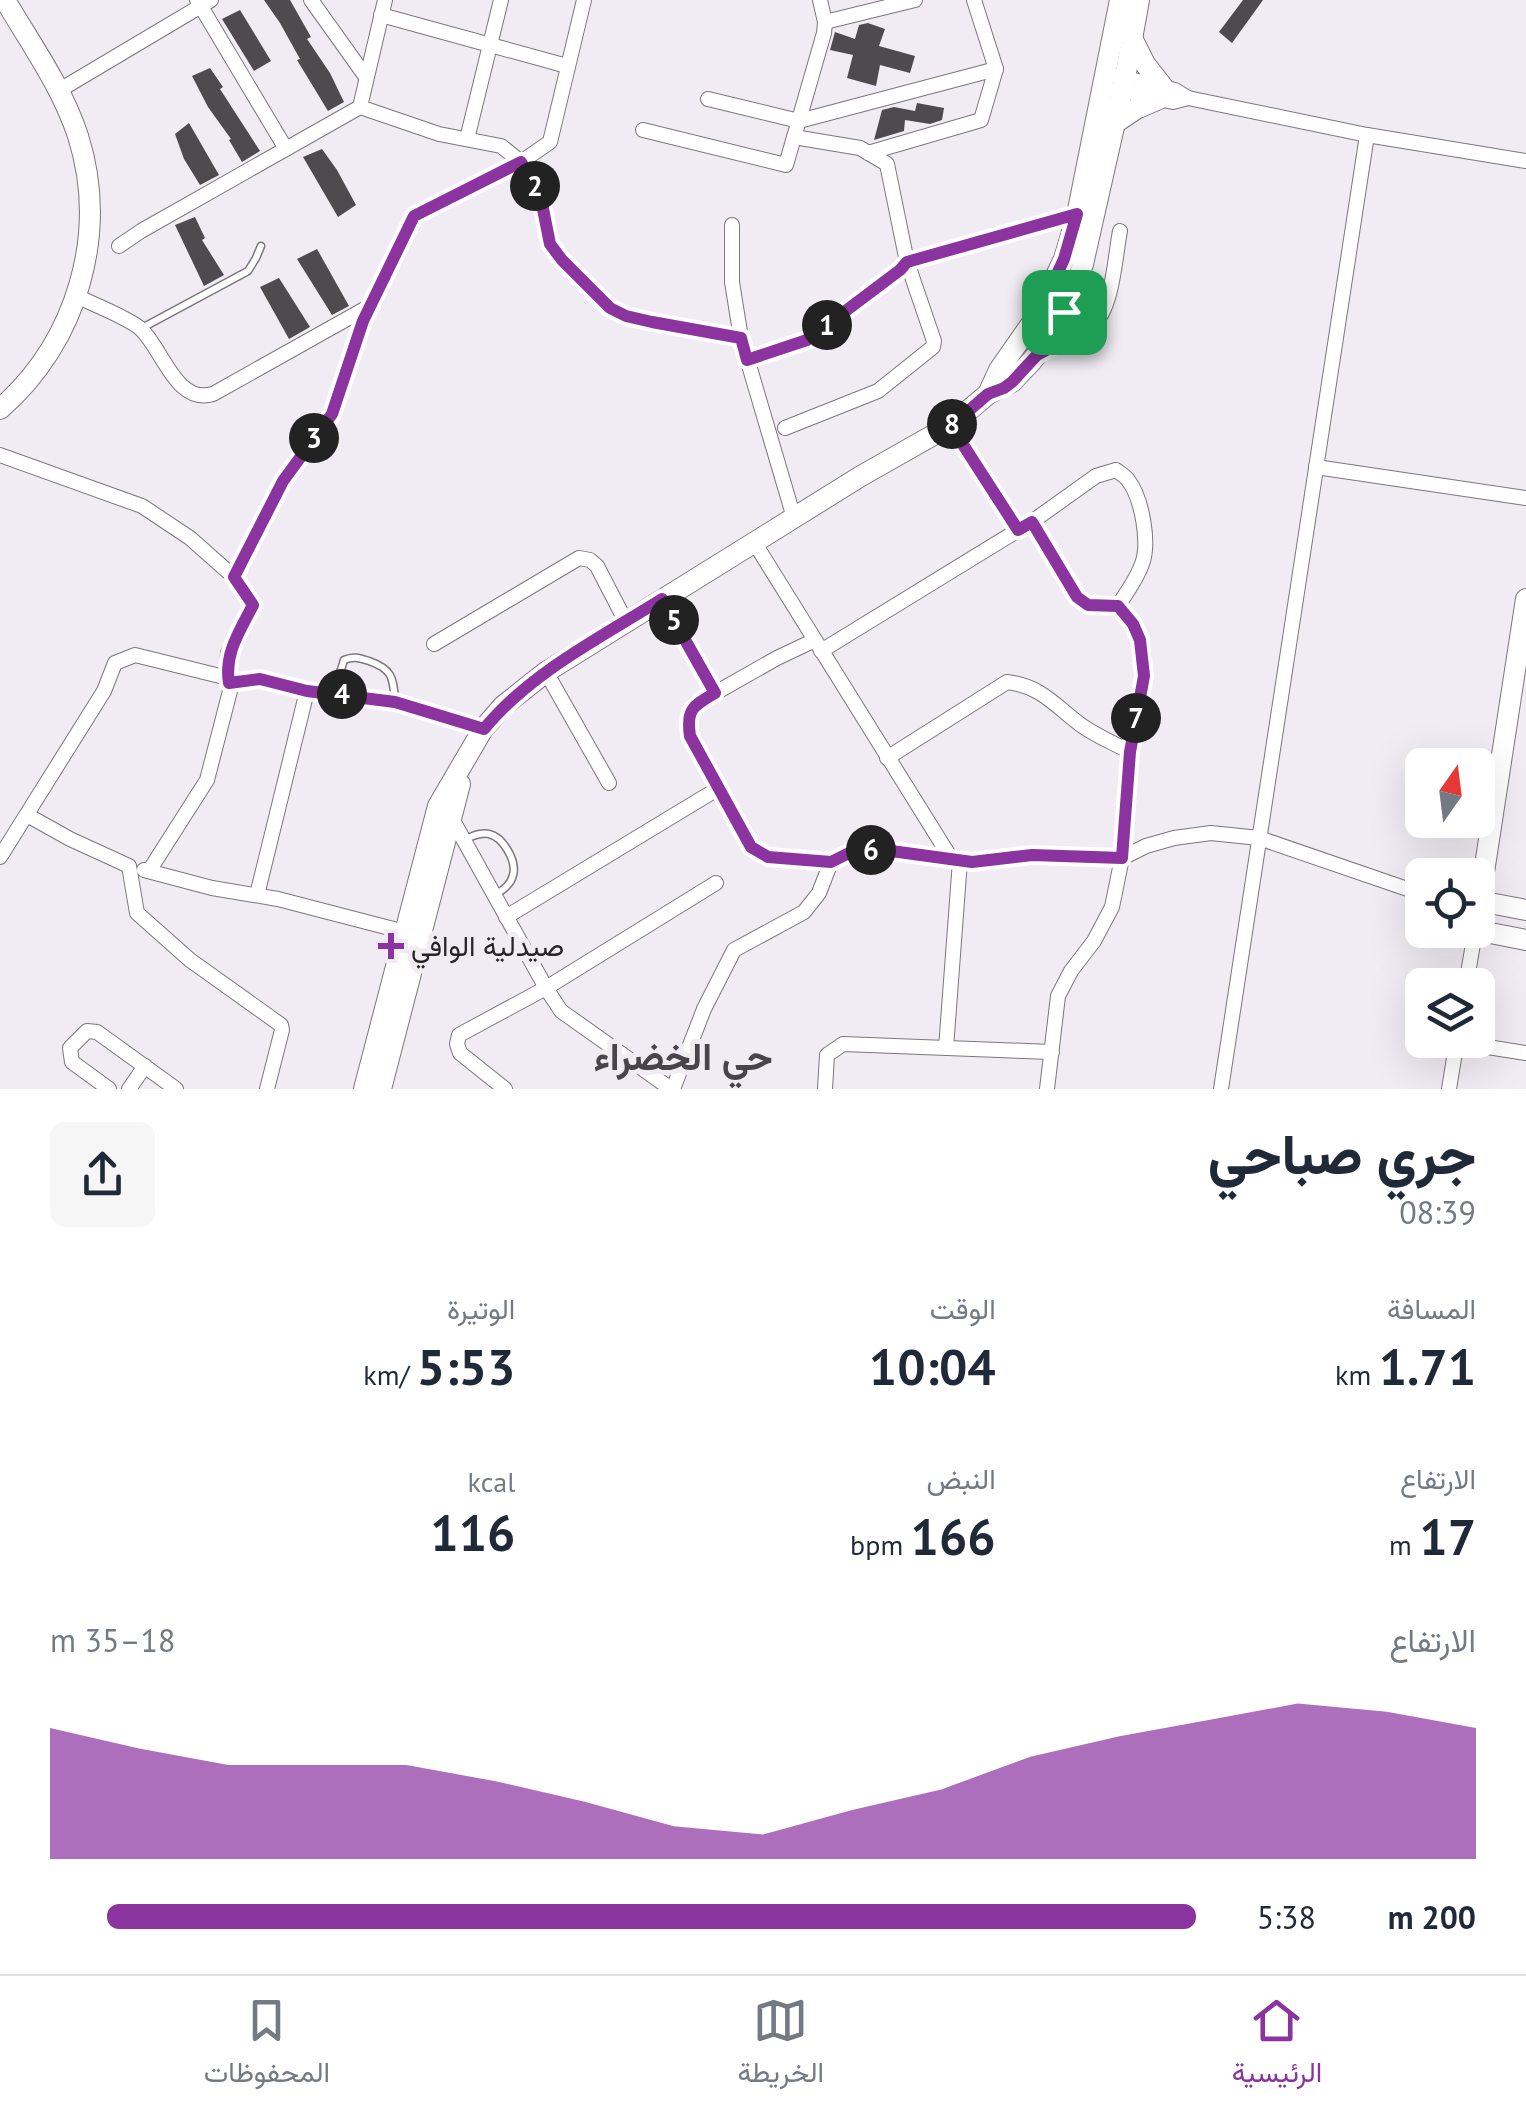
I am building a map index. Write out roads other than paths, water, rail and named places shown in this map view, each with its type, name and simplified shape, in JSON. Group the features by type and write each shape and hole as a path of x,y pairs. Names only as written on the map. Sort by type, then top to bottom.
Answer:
{"street":[{"path":"0,409 28,381 62,330 76,296 88,239 88,180 77,134 58,91 5,0"},
{"path":"311,0 366,77"},
{"path":"467,140 501,0"},
{"path":"234,577 283,481 332,414 370,306 414,216 521,162 550,142 584,0"},
{"path":"643,130 786,165 825,22 820,0"},
{"path":"825,22 915,0"},
{"path":"868,153 981,120 996,70 974,0"},
{"path":"364,1089 438,806 484,729 503,706 546,672 662,599 861,476 951,426 988,394 1012,382 1056,329 1075,288 1090,240 1115,123 1120,0"},
{"path":"988,394 998,370 1045,300 1064,259 1114,83 1132,38 1139,0"},
{"path":"58,91 203,2 286,149"},
{"path":"360,107 383,8 490,46 567,66"},
{"path":"1132,38 1161,93"},
{"path":"708,99 798,121 996,70"},
{"path":"1114,83 1161,93"},
{"path":"1115,123 1161,93 1175,90 1188,98 1367,134 1526,160"},
{"path":"120,246 360,107 439,134 502,146 521,162 534,184 550,244 610,308 638,320 741,338"},
{"path":"1221,1089 1367,134"},
{"path":"785,428 878,391 933,347 934,341 907,262 886,164 860,148 794,137"},
{"path":"747,360 807,340 907,262 1077,214"},
{"path":"732,225 732,282 741,338 794,518"},
{"path":"1037,355 1094,324 1102,313 1120,231"},
{"path":"76,296 140,328 182,387 202,398 370,306"},
{"path":"1045,300 1094,324"},
{"path":"951,426 1018,530"},
{"path":"0,455 142,506 190,538 234,577 253,605 228,653 230,691 207,780 149,871"},
{"path":"1316,467 1526,498"},
{"path":"1118,606 1142,566 1146,549 1140,508 1128,480 1116,470 1096,476 1032,522 818,646 777,658 694,705 688,721 690,736 751,847 768,857 831,862 855,850 884,850 972,862 1032,855 1122,858 1146,846 1211,833 1258,838 1405,888"},
{"path":"1032,522 1077,597 1088,605 1118,606 1133,624 1144,658 1130,752 1122,858 1112,907 1058,996 1047,1089"},
{"path":"754,542 887,758 956,860 946,1048"},
{"path":"434,644 579,558 597,566 626,622"},
{"path":"662,599 715,693"},
{"path":"1485,858 1526,599"},
{"path":"0,857 104,692 115,663 135,655 229,680 260,679 307,691 395,702 484,729"},
{"path":"546,672 608,783"},
{"path":"887,758 1007,682 1041,692 1083,728 1130,752"},
{"path":"256,895 307,691"},
{"path":"381,1089 465,763"},
{"path":"506,917 719,788"},
{"path":"27,815 128,866 404,932"},
{"path":"451,817 560,1011 672,1089 704,1009 734,950 804,912 819,893 831,862"},
{"path":"128,866 136,912 190,960 281,1025 267,1089"},
{"path":"505,1089 460,1054 460,1035 546,988 716,883"},
{"path":"1495,904 1526,910"},
{"path":"1495,931 1526,940"},
{"path":"109,1089 72,1062 70,1048 87,1031 97,1032 176,1089"},
{"path":"825,1089 827,1056 843,1044 1052,1052"},
{"path":"1495,1048 1526,1053"},
{"path":"1448,1089 1453,1058"},
{"path":"128,1089 145,1066"}],"lane":[{"path":"140,328 248,271 260,246"},
{"path":"333,693 344,660 360,658 383,665 389,672 395,702"},
{"path":"464,839 491,834 512,860 513,877 495,896"}],"place":[{"name":"صيدلية الوافي","path":"391,946"}],"district":[{"name":"حي الخضراء","path":"683,1057"}]}
